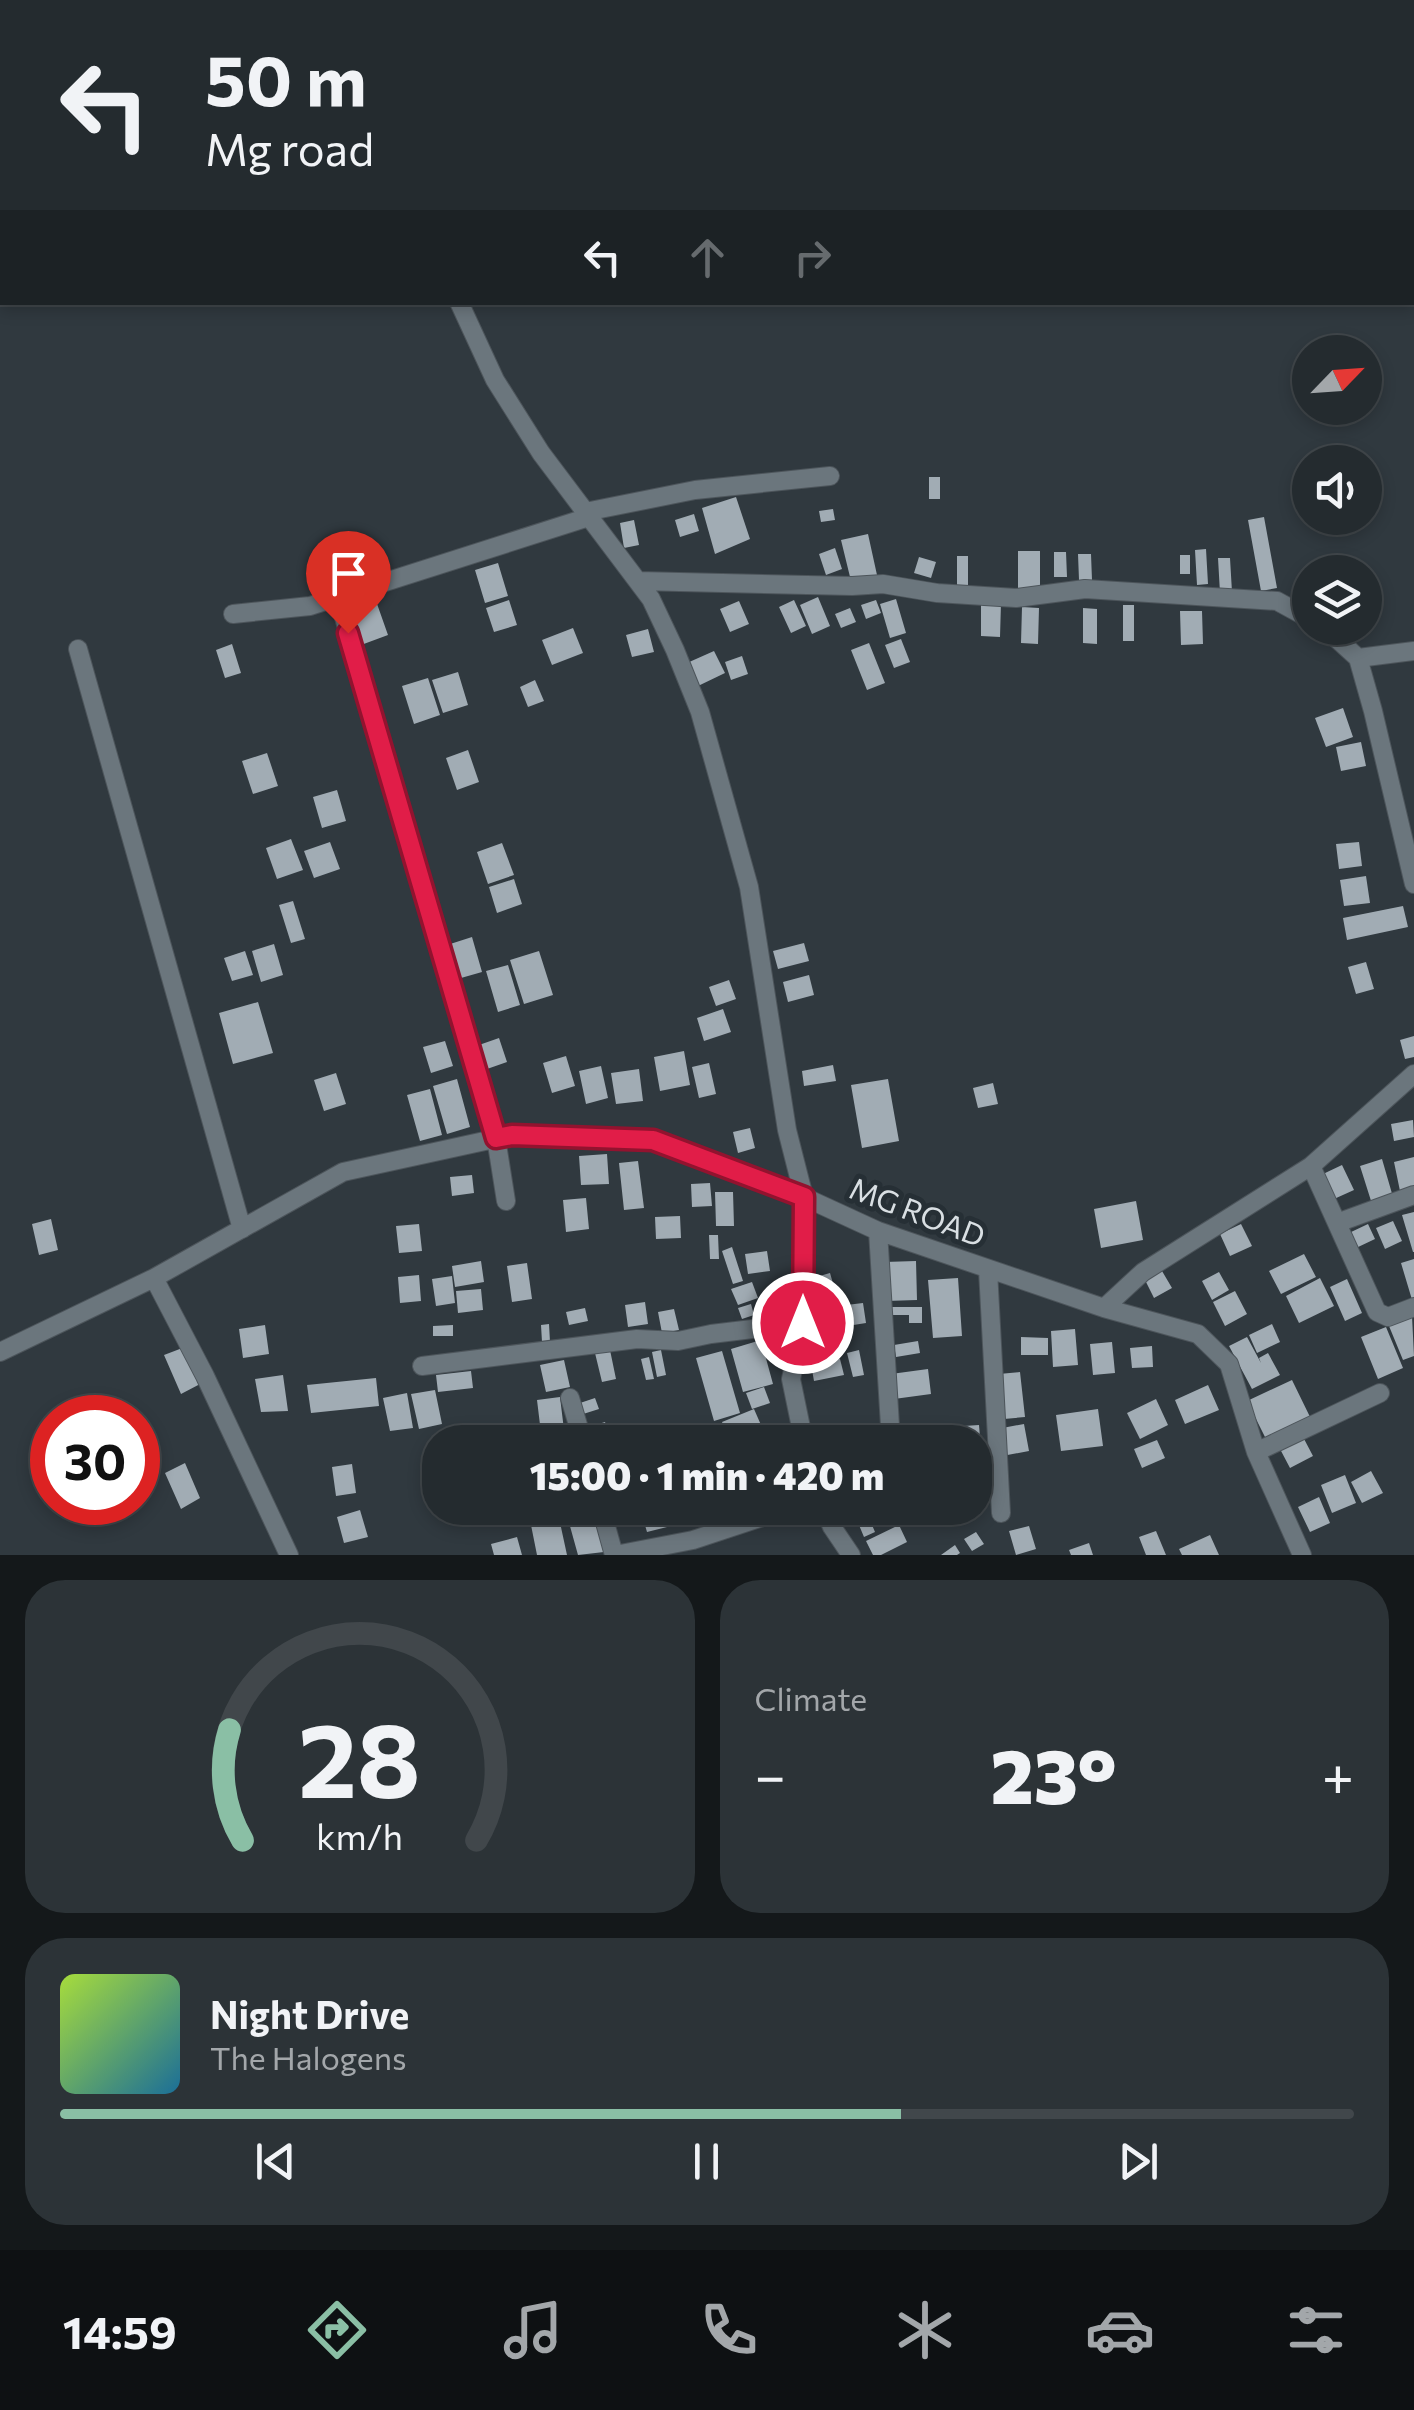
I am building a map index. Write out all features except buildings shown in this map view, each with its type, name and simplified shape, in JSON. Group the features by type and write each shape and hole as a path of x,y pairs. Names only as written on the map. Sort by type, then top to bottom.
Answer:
{"street":[{"path":"460,305 495,380 541,452 651,599 700,712 750,887 787,1130 804,1197 803,1323 791,1379 800,1425"},
{"path":"233,614 310,606 587,514 695,490 830,476"},
{"path":"638,581 882,584 936,593 1016,598 1085,589 1277,601 1292,609"},
{"path":"338,597 496,1138 506,1201"},
{"path":"1343,645 1358,658 1374,712 1414,884"},
{"path":"78,649 242,1229"},
{"path":"1358,658 1414,651"},
{"path":"1104,1308 1143,1272 1311,1166 1414,1074"},
{"name":"MG ROAD","path":"0,1352 154,1278 343,1172 512,1135 653,1140 804,1197 878,1231 1104,1308 1198,1334 1229,1364 1256,1452 1302,1555"},
{"path":"1311,1166 1377,1312 1388,1317 1414,1307"},
{"path":"1337,1222 1414,1196"},
{"path":"878,1231 890,1425"},
{"path":"988,1270 1001,1513"},
{"path":"154,1278 290,1555"},
{"path":"422,1366 637,1339 678,1341 803,1323"},
{"path":"1256,1452 1380,1394"},
{"path":"570,1398 578,1425"},
{"path":"605,1525 614,1555 695,1548 750,1525"},
{"path":"831,1525 851,1555"}],"route":[{"path":"348,633 496,1138 512,1135 653,1140 804,1197 803,1323"}]}
